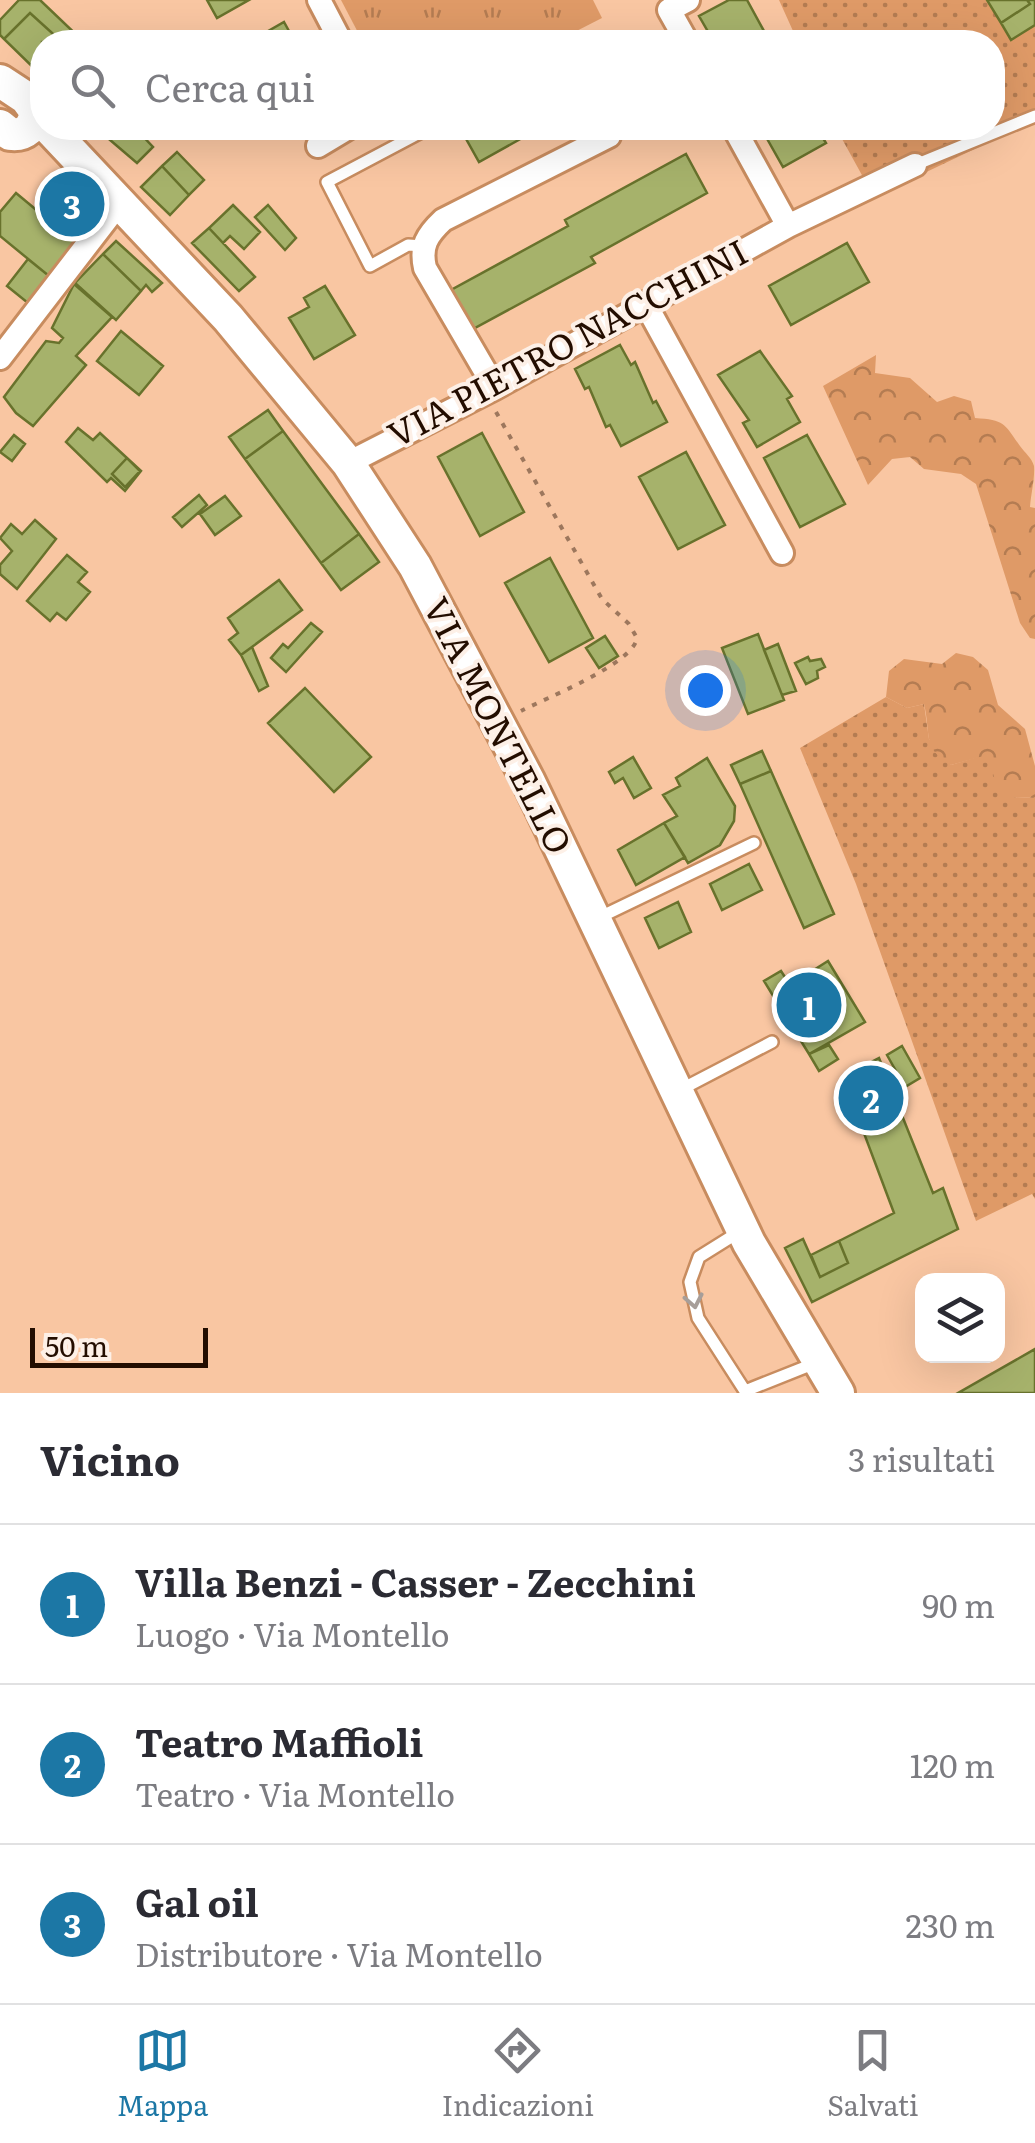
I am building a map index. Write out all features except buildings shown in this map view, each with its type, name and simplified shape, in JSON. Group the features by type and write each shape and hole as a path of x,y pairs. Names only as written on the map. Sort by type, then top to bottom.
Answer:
{"main road":[{"name":"VIA MONTELLO","path":"51,140 120,202 228,318 348,463 415,566 528,780 743,1230 838,1393"}],"street":[{"path":"319,0 335,30"},
{"path":"680,30 669,10 688,0"},
{"path":"318,146 328,140"},
{"path":"490,390 425,268 424,246 443,220 601,140"},
{"name":"VIA PIETRO NACCHINI","path":"741,140 788,226"},
{"name":"VIA PIETRO NACCHINI","path":"348,463 490,390 788,226 915,165"},
{"path":"0,358 120,202"},
{"path":"644,303 701,400 782,553"}],"lane":[{"path":"1005,128 1035,116"},
{"path":"406,140 327,182 370,266 408,245 424,246"},
{"path":"915,165 976,140"},
{"path":"594,920 754,843"},
{"path":"677,1092 772,1042"},
{"path":"743,1230 698,1257 690,1282 698,1318 744,1392 819,1361"}],"path":[{"path":"490,390 602,599 638,638 634,650 612,666 520,712 517,719"}],"green space":[{"path":"341,0 593,0 602,18 578,30 357,30"},
{"path":"779,0 1035,0 1035,120 1005,134 1005,30 793,30"},
{"path":"843,140 993,140 874,197"},
{"path":"876,355 875,373 910,378 937,402 954,396 971,401 975,418 1003,424 1032,460 1035,639 1020,623 976,484 961,474 924,469 910,457 892,459 868,485 823,386"},
{"path":"956,653 973,657 988,670 998,705 1025,729 1035,766 1035,798 1014,797 998,789 987,755 951,765 942,759 929,739 924,704 907,708 886,697 889,671 904,659 942,664"},
{"path":"886,697 907,708 924,704 929,739 951,765 987,754 1014,797 1035,798 1035,1199 1032,1194 976,1221 856,884 800,748"}],"place":[{"name":"Gal oil","path":"72,204"},
{"name":"Villa Benzi - Casser - Zecchini","path":"809,1005"},
{"name":"Teatro Maffioli","path":"871,1098"}]}
